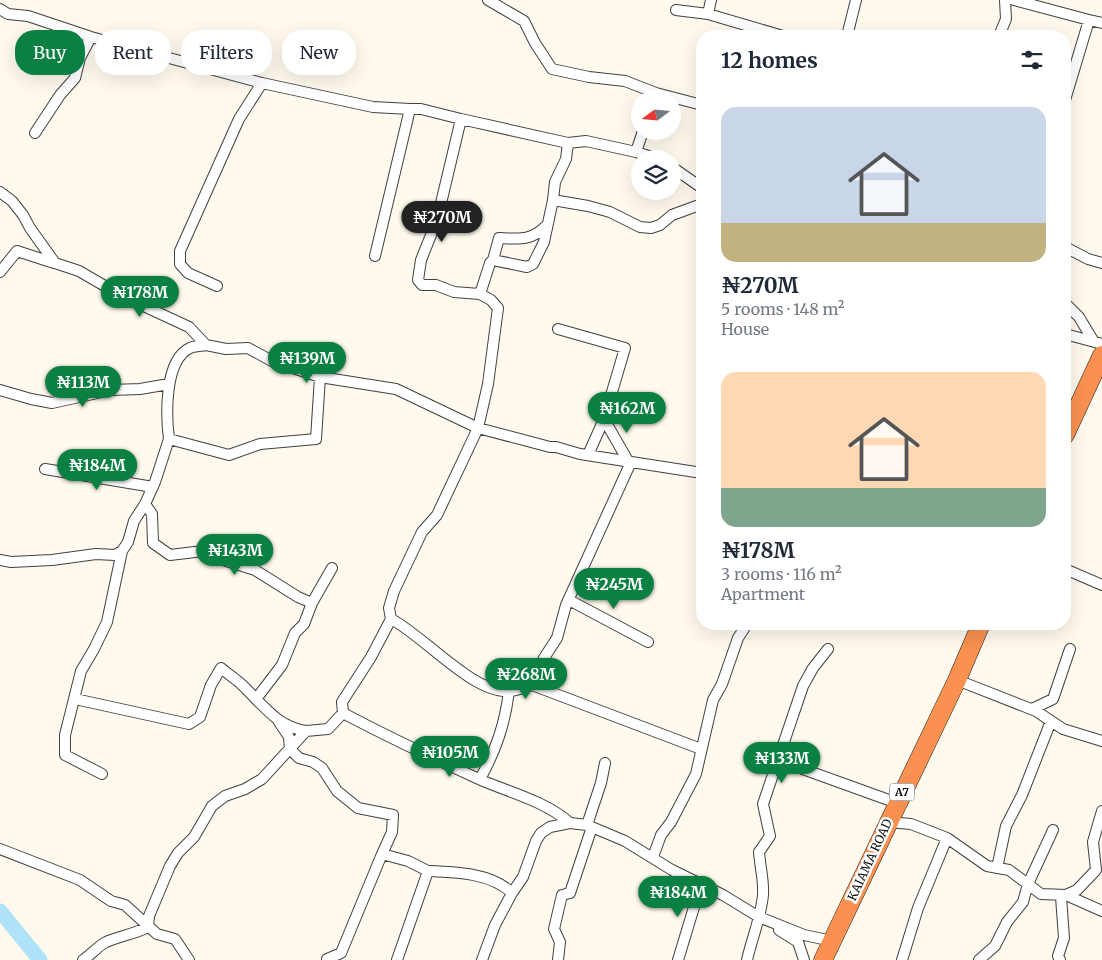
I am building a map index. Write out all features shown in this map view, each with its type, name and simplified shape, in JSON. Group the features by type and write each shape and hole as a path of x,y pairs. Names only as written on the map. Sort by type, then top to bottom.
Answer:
{"highway":[{"path":"1071,418 1099,347"},
{"name":"KAIAMA ROAD","path":"823,960 978,630"}],"street":[{"path":"488,0 524,22 552,69 589,77 625,81 643,90"},
{"path":"708,14 711,0"},
{"path":"848,30 856,0"},
{"path":"1001,30 1006,19 1005,0"},
{"path":"1014,0 1102,24"},
{"path":"0,9 8,14 28,16 91,37 262,83 373,107 421,109 568,143 586,141 631,151"},
{"path":"676,10 708,14 763,30"},
{"path":"1071,80 1089,20"},
{"path":"35,133 60,95 75,78 80,58 91,37"},
{"path":"217,286 188,273 180,264 180,251 239,119 262,83"},
{"path":"681,100 696,103"},
{"path":"375,256 410,109"},
{"path":"278,722 294,730 328,729 343,713 342,702 371,657 391,619 389,608 394,591 422,532 437,515 478,428 488,384 498,308 491,300 480,294 454,292 436,285 422,284 418,280 421,260 437,220 461,119"},
{"path":"493,260 527,267 533,264 544,242 553,200 554,182 566,159 568,143"},
{"path":"681,173 696,184"},
{"path":"0,192 12,201 23,215 55,263"},
{"path":"553,200 610,212 640,227 651,228 660,225 672,215 696,206"},
{"path":"480,294 499,238 529,239 546,226"},
{"path":"1071,250 1088,259 1102,263"},
{"path":"0,272 17,251 78,271 122,296 190,327 206,344"},
{"path":"1071,309 1099,347"},
{"path":"558,328 625,348 604,419 588,455"},
{"path":"1071,336 1099,347"},
{"path":"102,774 65,755 65,735 81,671 107,622 122,551 128,542 134,521 153,487 169,439 166,415 169,384 176,363 189,348 206,344 226,349 248,348 272,361 320,378 396,389 478,428 588,455 696,472"},
{"path":"169,439 229,455 260,444 316,439 320,378"},
{"path":"0,390 52,403 110,390 140,389 169,384"},
{"path":"604,419 629,462"},
{"path":"532,685 544,658 557,638 568,600 629,462"},
{"path":"45,469 153,487"},
{"path":"145,504 152,514 153,542 170,555 203,551 256,570 298,597 312,603"},
{"path":"0,560 11,562 52,560 96,554 115,555 122,551"},
{"path":"256,699 282,665 295,633 304,624 312,603 332,568"},
{"path":"1071,572 1102,585"},
{"path":"568,600 648,642"},
{"path":"391,619 402,625 456,668 490,688 509,691 532,685 701,749"},
{"path":"653,857 661,835 671,822 696,774 713,700 722,684 738,638 743,630"},
{"path":"747,960 759,917 763,893 759,852 770,836 763,804 802,686 828,648"},
{"path":"1032,709 1053,699 1070,649"},
{"path":"75,699 189,724 200,717 211,686 221,668 240,682 278,722 289,738 290,749 299,758 313,762 322,768 337,791 358,808 393,815 392,832 341,953 327,959"},
{"path":"956,680 1032,709 1062,729 1102,741"},
{"path":"480,779 494,754 506,715 509,691"},
{"path":"343,713 380,733 558,812 570,823"},
{"path":"997,868 1006,826 1022,795 1051,721"},
{"path":"148,928 149,916 170,866 178,853 194,837 212,806 225,796 245,789 262,779 306,731"},
{"path":"778,760 897,803"},
{"path":"558,960 560,942 554,929 562,895 570,892 590,826 601,784 604,763"},
{"path":"1060,960 1058,956 1064,938 1061,898 1077,890 1099,868 1093,842 1102,811"},
{"path":"888,822 911,824 947,838 987,866 1009,870 1042,894 1066,895 1102,911"},
{"path":"482,960 495,925 523,877 536,841 541,833 550,827 570,823 590,826 625,841 672,870 723,895 798,942 804,960"},
{"path":"979,960 995,946 1007,922 1023,902 1028,884 1053,830"},
{"path":"902,960 918,908 947,838"},
{"path":"0,849 80,880 111,901 125,905 137,914 148,928 157,934 175,938 189,960"},
{"path":"382,854 408,861 428,871 475,875 502,883 512,893"},
{"path":"397,960 428,871"},
{"path":"678,960 701,884"},
{"path":"759,917 804,934 832,941"},
{"path":"83,960 93,954 104,943 136,934 148,928"}],"waterway":[{"path":"0,911 40,960"}]}
